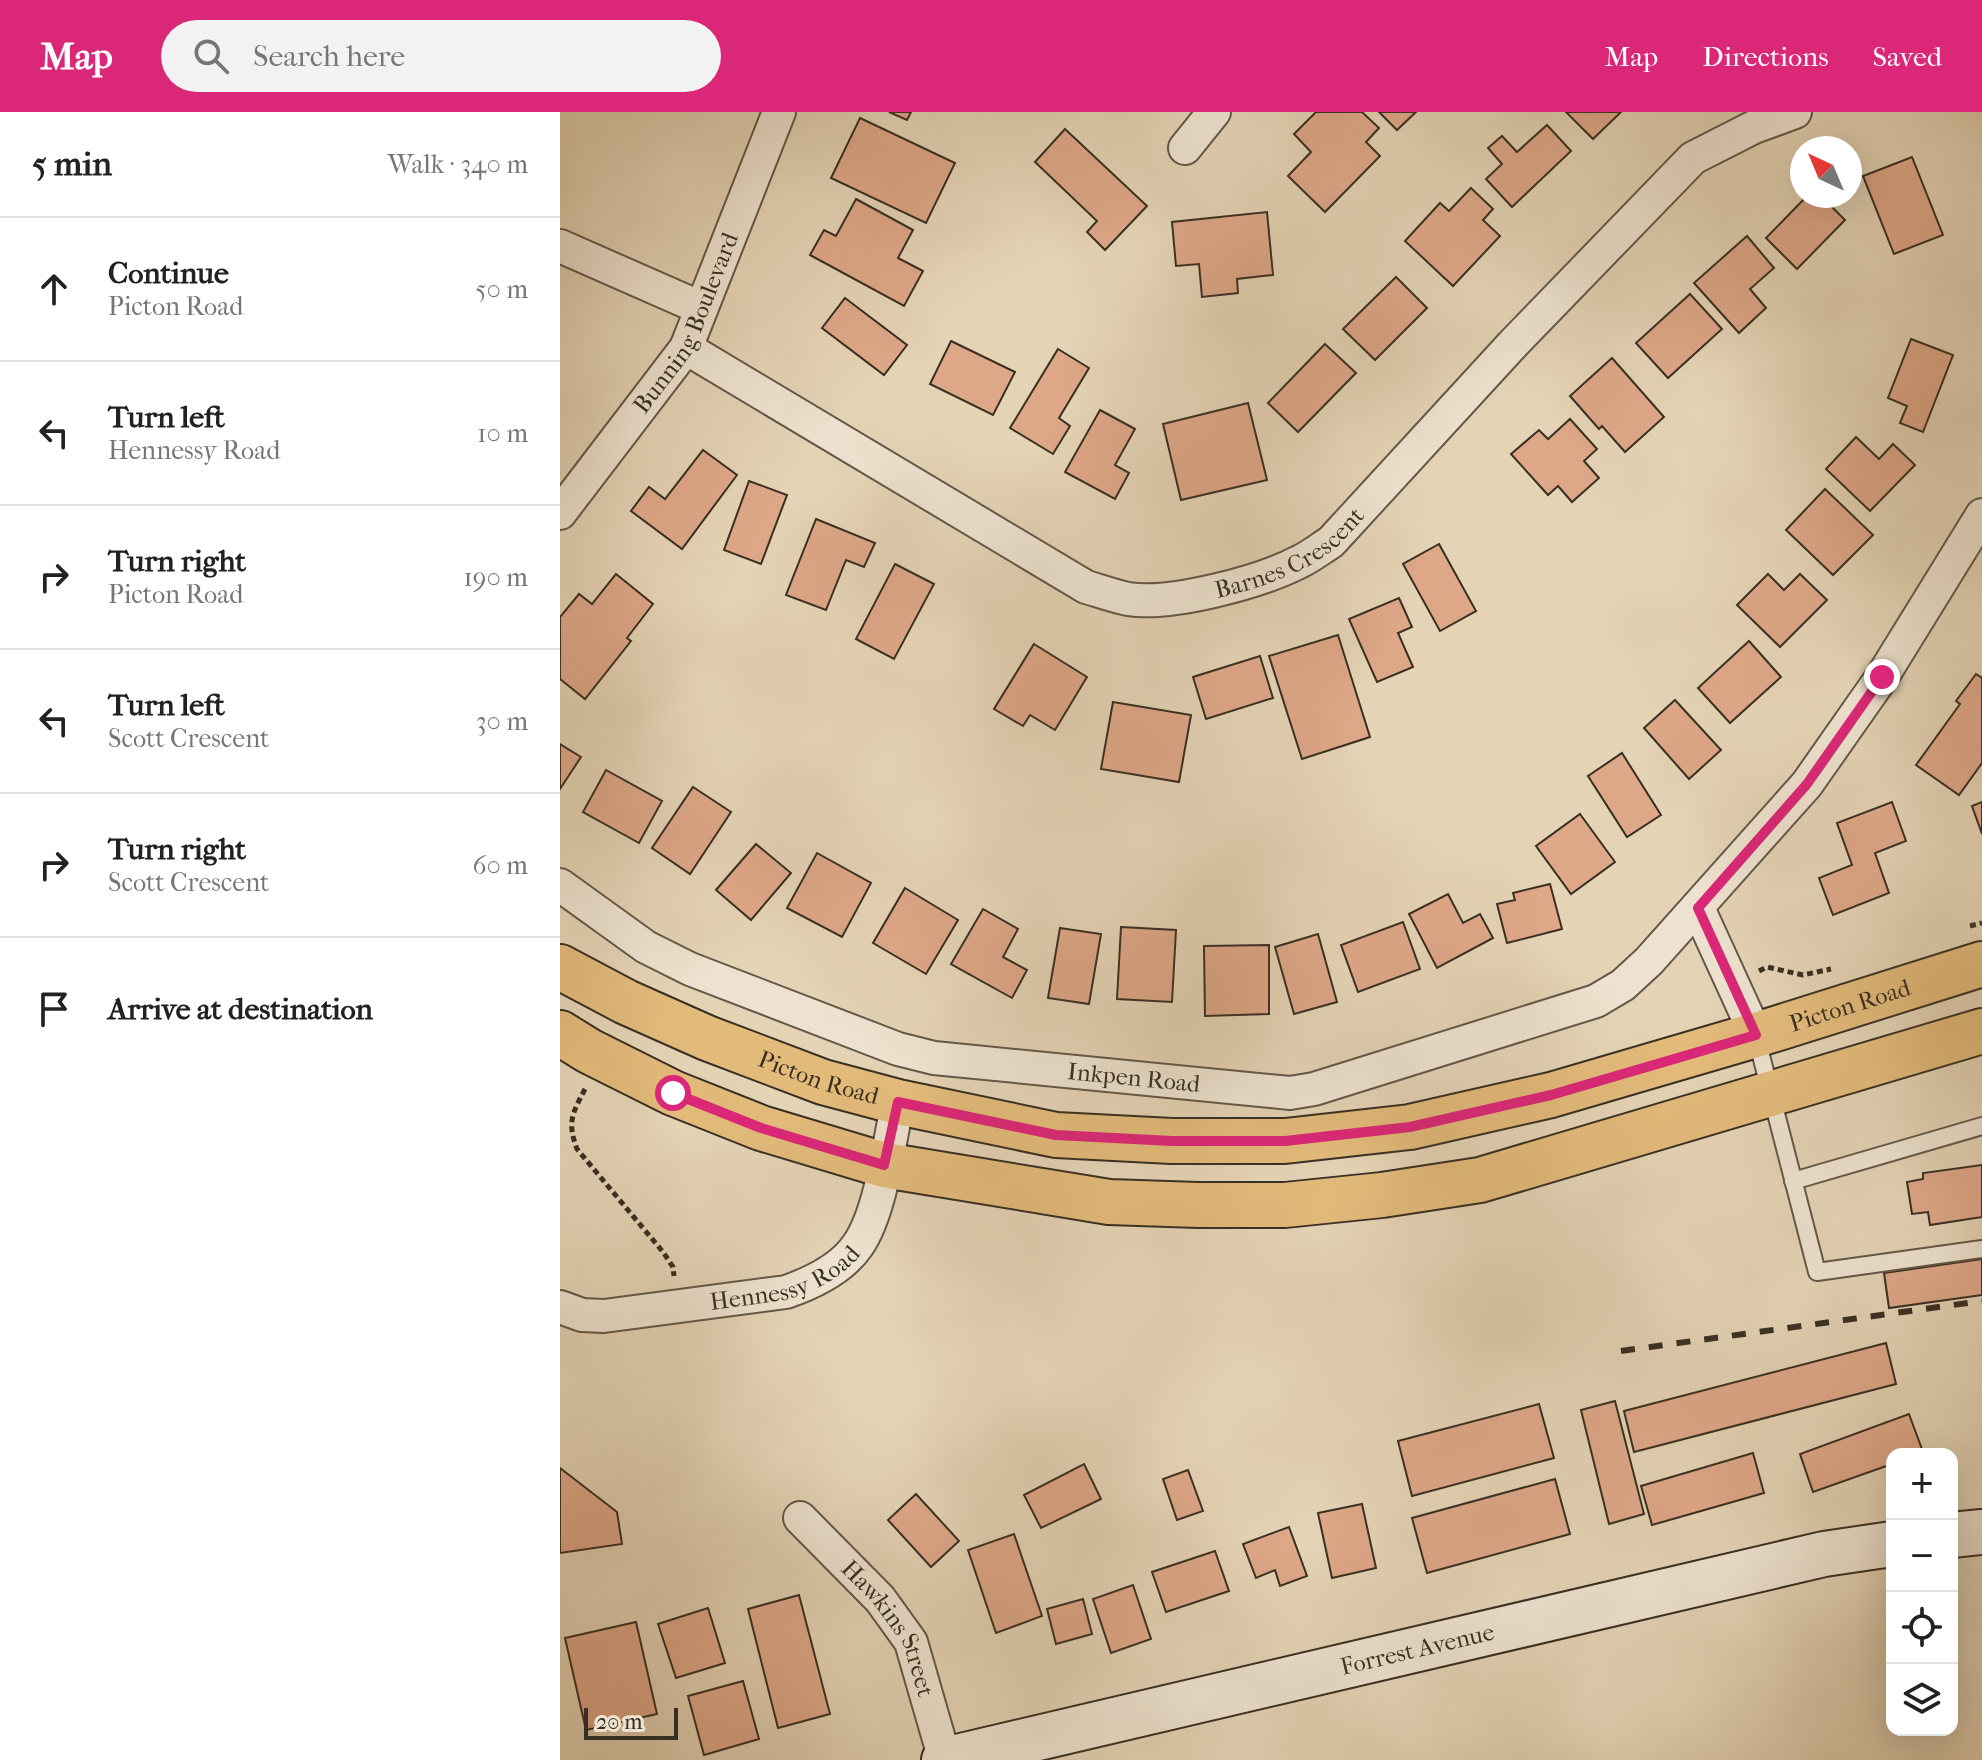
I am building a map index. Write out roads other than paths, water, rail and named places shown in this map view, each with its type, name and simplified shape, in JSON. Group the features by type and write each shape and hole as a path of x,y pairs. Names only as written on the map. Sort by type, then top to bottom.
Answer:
{"main road":[{"name":"Picton Road","path":"560,967 626,1002 707,1038 823,1082 898,1102 1056,1135 1172,1141 1285,1141 1410,1127 1551,1095 1756,1035 1970,947"},
{"path":"560,1033 673,1093 761,1128 884,1165 1109,1202 1285,1205 1382,1195 1480,1180 1982,1031"},
{"path":"1958,1534 1982,1532"},
{"name":"Forrest Avenue","path":"945,1760 992,1754 1824,1554 1886,1545"}],"street":[{"name":"Bunning Boulevard","path":"560,513 686,348 779,112"},
{"path":"1185,148 1214,112"},
{"name":"Barnes Crescent","path":"686,348 1086,587 1129,599 1165,600 1208,591 1254,580 1299,562 1331,542 1512,345 1693,158 1754,127 1795,112"},
{"path":"560,246 701,308"},
{"name":"Inkpen Road","path":"560,885 646,947 690,969 898,1049 934,1058 1290,1093 1339,1082 1596,1001 1632,977 1698,908 1807,784 1882,677 1982,515"},
{"path":"1698,908 1756,1035"},
{"name":"Hennessy Road","path":"560,1307 582,1315 604,1316 786,1292 810,1283 837,1266 857,1247 870,1221 898,1102"},
{"name":"Hawkins Street","path":"800,1518 880,1599 911,1642 945,1760"}],"lane":[{"path":"1756,1035 1817,1272 1982,1249"},
{"path":"1793,1181 1982,1126"}],"railway":[{"path":"1621,1351 1982,1301"}]}
